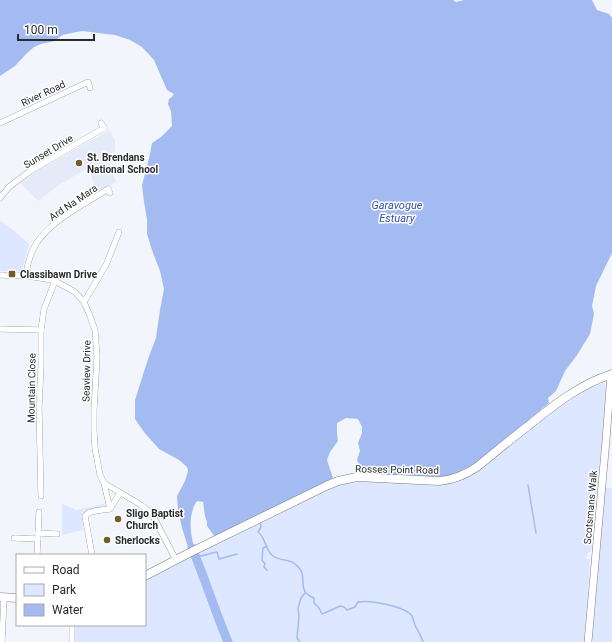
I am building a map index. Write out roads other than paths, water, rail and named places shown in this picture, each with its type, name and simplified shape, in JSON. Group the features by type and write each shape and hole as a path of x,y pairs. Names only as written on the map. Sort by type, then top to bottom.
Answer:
{"main road":[{"name":"Rosses Point Road","path":"146,575 338,481 357,477 439,481 458,477 477,466 551,408 574,392 595,380 611,374"},
{"path":"2,597 16,598"}],"street":[{"name":"River Road","path":"0,123 88,82 90,88"},
{"name":"Sunset Drive","path":"0,198 9,187 30,171 104,128 101,123"},
{"name":"Ard Na Mara","path":"26,276 27,265 36,244 53,226 108,190 110,193"},
{"path":"84,302 106,265 119,232"},
{"name":"Seaview Drive","path":"0,275 26,276 55,281 75,292 84,302 95,330 96,366 94,439 98,466 102,481 104,483 110,509"},
{"name":"Mountain Close","path":"41,496 39,407 41,330 44,309 55,281"},
{"path":"0,329 41,330"},
{"name":"Scotsmans Walk","path":"588,642 611,374"},
{"path":"104,483 141,505 152,514 176,560"},
{"path":"92,554 85,516 90,512 110,509 120,493"},
{"path":"37,554 39,512"},
{"path":"14,538 57,534"},
{"path":"2,597 2,642"},
{"path":"72,626 72,642"}],"water":[{"name":"Garavogue Estuary","path":"0,0 453,0 456,2 464,0 592,0 597,10 609,14 612,18 612,253 596,286 592,306 594,314 590,334 565,371 556,391 548,398 549,403 472,465 453,475 437,477 364,474 357,460 360,451 358,443 362,433 362,427 358,419 346,418 337,423 338,441 330,452 327,460 333,478 215,537 207,526 203,502 197,501 191,517 194,547 189,550 182,528 177,496 185,481 188,471 187,467 179,460 159,449 135,419 135,400 156,338 164,289 160,271 147,234 147,219 142,185 152,143 161,137 172,126 171,111 168,104 169,99 174,94 167,90 154,60 142,47 130,40 115,35 82,31 62,35 55,41 34,47 15,66 0,76"}],"waterway":[{"path":"528,485 536,533"},
{"path":"260,521 261,527 258,532 263,537 268,551 277,558 293,562 300,569 303,575 304,591 314,598 314,603 322,614 340,606 347,610 355,607 358,602 387,604 402,609 412,616 423,642"},
{"path":"267,546 263,548 262,560 265,564 264,567 267,570"},
{"path":"192,548 228,642"},
{"path":"196,556 217,552 219,559 237,554"},
{"path":"300,642 297,638 299,616 298,608 301,598 305,593"}],"place":[{"name":"St. Brendans National School","path":"79,163"},
{"name":"Classibawn Drive","path":"12,274"},
{"name":"Sligo Baptist Church","path":"118,519"},
{"name":"Sherlocks","path":"107,540"}]}
